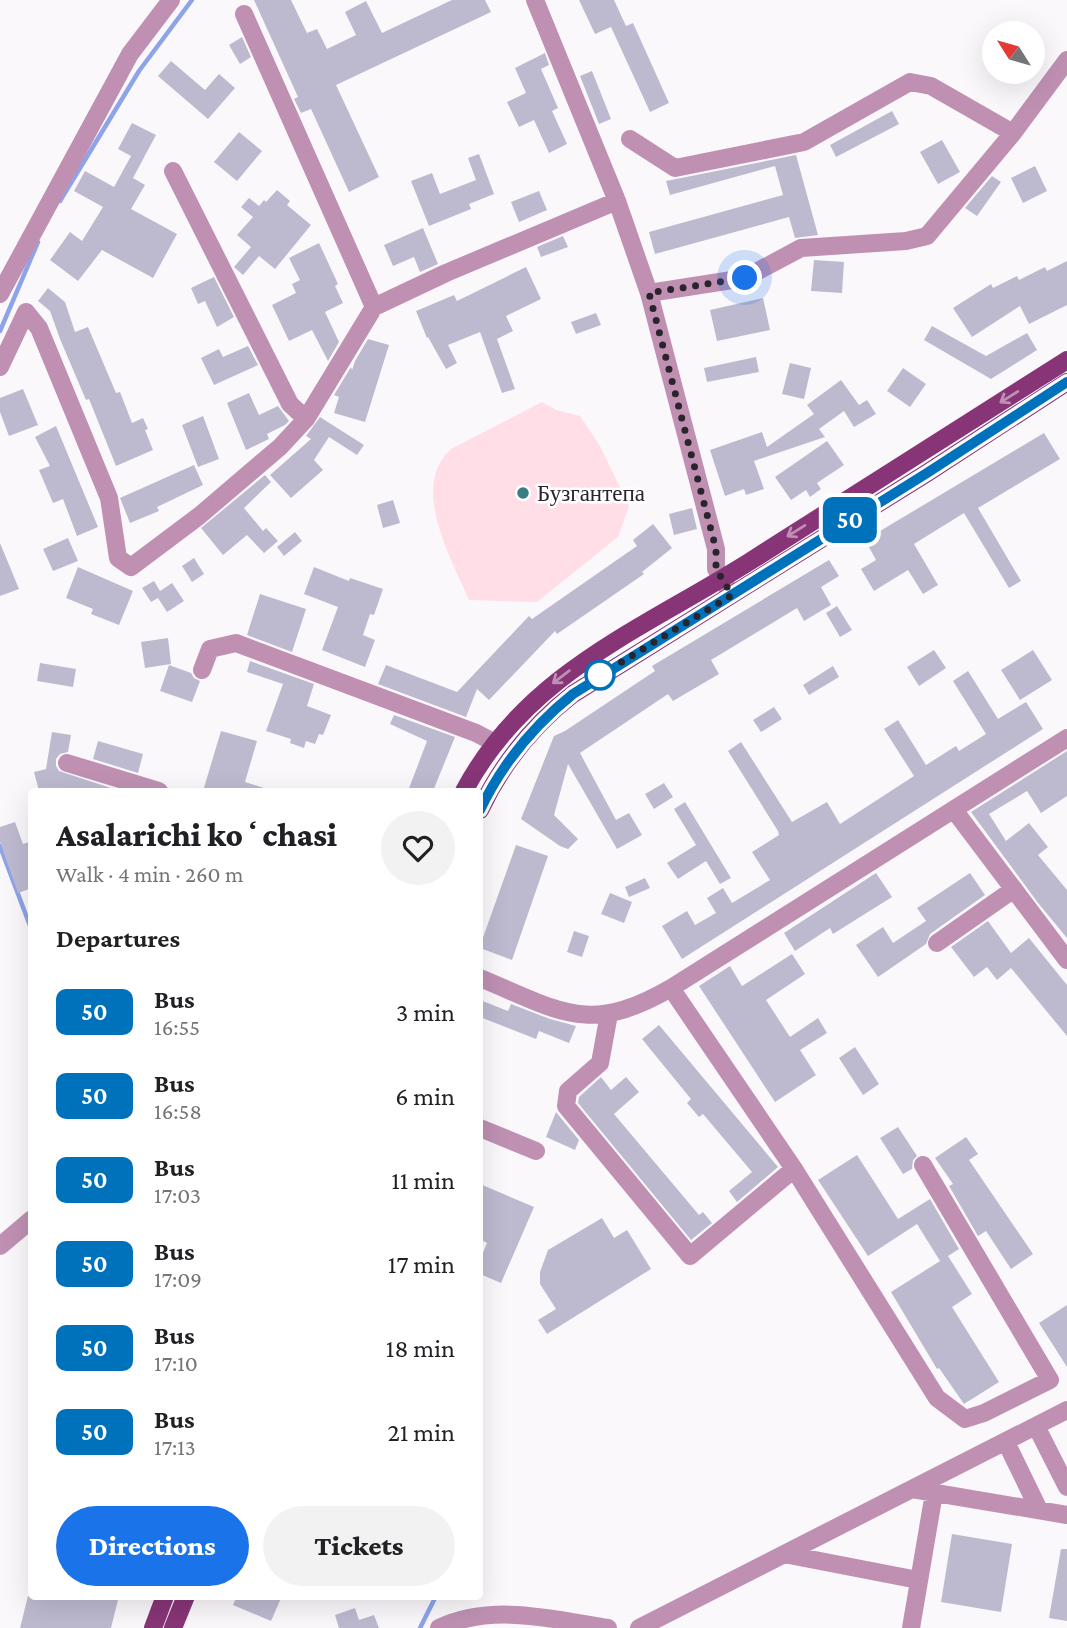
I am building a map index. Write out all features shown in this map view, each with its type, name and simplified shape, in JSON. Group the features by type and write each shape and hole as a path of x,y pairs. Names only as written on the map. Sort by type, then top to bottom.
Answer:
{"main road":[{"path":"466,788 495,743 534,699 574,667 722,579 1067,360"},
{"path":"483,805 512,755 530,733 558,706 598,677 927,473 1067,382"},
{"path":"916,456 927,473"},
{"path":"153,1628 164,1600"},
{"path":"173,1628 184,1600"}],"street":[{"path":"0,294 130,54 171,0"},
{"path":"535,0 617,201 649,293 716,549 716,569 732,595"},
{"path":"244,14 374,307"},
{"path":"649,293 745,278 801,248 906,241 926,236 1013,133 1067,60"},
{"path":"629,139 675,168 804,142 910,82 931,86 1013,133"},
{"path":"173,171 290,404 306,418"},
{"path":"0,367 26,312 39,328 109,498 118,558 131,568 199,516 280,447 306,418 374,307 446,273 617,201"},
{"path":"202,670 210,649 236,643 476,733 495,743"},
{"path":"483,979 570,1014 608,1014 642,1004 1067,738"},
{"path":"67,763 149,788"},
{"path":"954,810 1067,960"},
{"path":"937,943 1014,889"},
{"path":"671,988 794,1169 937,1398 965,1419 984,1413 1050,1380 923,1165"},
{"path":"608,1014 600,1063 568,1091 566,1106 690,1256 794,1169"},
{"path":"483,1129 536,1151"},
{"path":"0,1246 28,1222"},
{"path":"639,1628 1067,1410"},
{"path":"1035,1426 1067,1487"},
{"path":"1006,1441 1039,1510"},
{"path":"912,1489 1067,1515"},
{"path":"911,1628 934,1493"},
{"path":"784,1554 918,1580"},
{"path":"439,1628 457,1619 490,1615 527,1615 608,1628"}],"shaded area":[{"path":"542,402 556,410 580,416 600,446 629,506 618,537 537,602 469,600 438,523 434,483 439,464 451,449"}],"building":[{"path":"254,0 291,0 307,33 317,29 327,49 356,35 345,12 366,1 382,33 452,0 485,0 491,12 336,85 379,177 349,192 311,109 301,113 294,99 298,97"},
{"path":"579,0 614,0 626,26 633,23 669,103 650,112 611,27 595,34"},
{"path":"242,37 251,57 240,64 229,45"},
{"path":"545,53 549,65 541,69 558,108 552,111 567,144 549,153 534,120 519,127 507,102 526,93 515,68"},
{"path":"171,61 205,90 219,74 235,88 208,119 158,76"},
{"path":"592,71 611,119 599,124 580,76"},
{"path":"892,111 899,124 836,157 830,145"},
{"path":"132,123 156,135 133,178 145,185 131,209 177,234 153,278 102,250 78,281 50,260 70,232 82,241 103,207 74,191 85,171 114,187 131,156 118,149"},
{"path":"239,132 262,151 237,181 214,162"},
{"path":"942,140 960,172 938,184 920,152"},
{"path":"479,154 494,194 469,204 471,209 429,226 411,181 432,173 440,194 476,180 468,158"},
{"path":"796,155 818,235 795,238 789,217 655,254 649,232 783,195 775,166 670,195 666,181"},
{"path":"1035,166 1047,191 1023,203 1011,178"},
{"path":"992,176 1001,182 977,216 965,208"},
{"path":"277,190 290,201 287,205 311,225 275,269 259,256 243,275 234,267 251,247 237,235 253,217 241,207 249,198 259,206"},
{"path":"539,191 547,210 519,222 511,202"},
{"path":"423,228 438,264 420,272 414,257 393,266 384,245"},
{"path":"563,236 568,247 541,257 537,247"},
{"path":"319,243 338,284 335,286 343,303 325,312 339,342 328,361 312,330 289,341 272,305 296,293 292,284 300,280 289,258"},
{"path":"814,260 844,262 842,293 811,291"},
{"path":"1067,261 1067,305 1029,324 1020,306 972,337 953,308 991,284 993,288 1017,276 1019,280 1045,267 1047,271"},
{"path":"526,267 541,299 506,316 513,331 497,339 515,389 502,393 480,332 448,345 457,363 446,369 427,338 416,311 454,295 457,301"},
{"path":"214,277 234,317 217,327 205,301 198,304 191,288"},
{"path":"48,288 65,302 75,332 88,327 132,423 143,418 153,450 116,466 50,311 38,301"},
{"path":"763,298 770,330 717,341 710,310"},
{"path":"596,313 601,325 576,334 571,322"},
{"path":"932,326 986,356 1027,333 1037,350 991,379 924,340"},
{"path":"368,339 389,345 365,422 334,413 339,397 334,395 351,367 352,370"},
{"path":"248,346 258,365 214,385 201,358 219,349 223,357"},
{"path":"756,357 759,372 707,382 704,368"},
{"path":"790,363 811,368 804,399 782,394"},
{"path":"903,368 926,384 910,407 887,391"},
{"path":"841,380 859,405 867,400 876,414 854,427 844,411 819,429 825,437 754,461 764,489 746,495 744,489 725,496 710,450 762,432 767,447 814,414 807,405"},
{"path":"23,389 38,425 9,436 0,412 0,398"},
{"path":"249,393 259,415 278,406 289,421 267,434 269,439 246,450 227,403"},
{"path":"203,416 219,459 198,467 182,425"},
{"path":"320,417 364,445 357,455 329,437 314,460 323,470 291,498 270,475 311,439 306,436"},
{"path":"56,426 98,527 77,536 63,499 53,503 39,470 50,466 35,437"},
{"path":"1044,433 1060,459 978,508 1021,581 1009,588 964,513 914,544 938,585 923,594 908,570 874,591 861,569 876,560 865,540"},
{"path":"827,441 844,465 817,483 821,489 810,497 806,490 791,500 775,477"},
{"path":"194,465 203,485 157,507 159,511 130,523 120,498"},
{"path":"265,475 271,482 244,508 263,531 266,528 278,541 264,553 247,535 223,555 201,528"},
{"path":"393,500 400,523 383,528 377,505"},
{"path":"692,508 697,529 674,535 669,514"},
{"path":"653,524 672,548 642,572 644,574 557,634 555,631 489,700 477,689 466,717 378,684 386,665 457,692 529,616 532,619 637,546 633,540"},
{"path":"295,532 302,541 284,556 277,547"},
{"path":"68,538 78,561 53,571 43,549"},
{"path":"0,543 19,589 0,596"},
{"path":"194,558 204,574 192,582 182,566"},
{"path":"829,560 839,576 821,587 831,605 804,621 797,608 711,660 719,674 673,701 668,694 580,753 616,820 629,813 642,835 617,849 568,764 554,815 578,839 568,849 521,819 554,736 655,671 652,666"},
{"path":"78,567 133,591 119,625 91,614 93,609 66,598"},
{"path":"314,567 349,581 350,578 383,589 374,615 370,614 363,635 375,640 365,667 322,650 338,607 304,594"},
{"path":"154,581 160,591 172,583 184,601 167,612 158,598 151,602 142,588"},
{"path":"260,594 306,609 292,652 247,635"},
{"path":"837,606 852,630 840,637 826,613"},
{"path":"168,638 171,664 145,668 141,642"},
{"path":"934,650 946,668 919,686 907,667"},
{"path":"1033,650 1052,680 1020,700 1001,670"},
{"path":"250,661 314,684 307,706 331,715 323,735 319,734 315,744 306,741 304,748 290,743 291,739 266,731 283,684 247,672"},
{"path":"40,663 76,669 73,687 37,681"},
{"path":"169,665 191,673 200,681 192,702 160,691"},
{"path":"833,666 839,677 809,695 803,685"},
{"path":"968,671 998,719 1026,702 1043,729 682,959 662,926 687,911 695,925 716,913 707,898 723,888 732,903 770,880 752,852 779,835 778,831 728,751 741,742 792,822 827,802 840,824 914,776 884,729 898,720 926,765 956,746 959,751 986,734 953,681"},
{"path":"774,707 782,719 761,732 753,720"},
{"path":"394,715 455,737 434,788 409,788 427,741 390,724"},
{"path":"221,731 257,741 245,782 264,788 204,788"},
{"path":"52,732 71,735 68,752 60,754 56,759 59,771 111,788 38,788 34,772 46,769"},
{"path":"98,741 143,754 138,773 93,759"},
{"path":"1067,751 1067,796 1041,813 1027,791 989,814 1006,841 1029,823 1048,847 1038,855 1067,890 1067,938 971,812"},
{"path":"664,783 673,797 654,809 645,794"},
{"path":"685,802 731,878 720,884 706,861 678,879 667,863 696,845 674,809"},
{"path":"15,822 23,844 28,842 28,889 18,893 0,842 0,827"},
{"path":"516,845 548,856 512,960 483,949 483,938"},
{"path":"876,873 892,897 833,934 830,928 795,951 784,933"},
{"path":"970,873 985,895 930,934 926,944 878,977 856,945 883,927 893,943 926,921 917,908"},
{"path":"645,878 650,888 629,897 625,887"},
{"path":"610,893 632,902 624,923 601,914"},
{"path":"988,921 1011,953 1029,938 1067,985 1067,1036 1011,968 997,980 987,967 974,977 951,947"},
{"path":"574,931 589,936 582,957 567,952"},
{"path":"792,954 805,974 766,1000 790,1037 818,1018 827,1033 800,1050 816,1075 775,1102 699,986 730,966 742,986"},
{"path":"483,1001 508,1011 511,1004 576,1026 569,1043 539,1031 536,1039 483,1018"},
{"path":"659,1025 778,1167 737,1202 729,1191 752,1172 703,1114 699,1117 687,1103 691,1099 642,1039"},
{"path":"855,1047 879,1084 863,1095 839,1058"},
{"path":"601,1077 611,1090 626,1077 639,1092 614,1114 699,1215 703,1212 712,1223 691,1240 578,1103 579,1097"},
{"path":"556,1112 579,1140 575,1150 546,1137"},
{"path":"898,1127 917,1156 913,1160 912,1169 903,1174 880,1138"},
{"path":"966,1137 978,1154 969,1160 1033,1254 1011,1269 986,1231 978,1236 949,1186 953,1184 935,1158"},
{"path":"857,1155 898,1219 930,1199 959,1249 940,1261 917,1224 868,1256 818,1180"},
{"path":"483,1185 534,1207 501,1283 483,1275 483,1253 487,1243 483,1241"},
{"path":"602,1218 614,1238 627,1230 651,1269 547,1334 538,1320 556,1309 540,1284 540,1272 548,1250"},
{"path":"948,1256 972,1294 952,1307 999,1382 964,1404 939,1368 937,1369 891,1292"},
{"path":"1067,1305 1067,1367 1039,1323"},
{"path":"952,1534 1012,1544 1001,1612 941,1602"},
{"path":"1061,1549 1067,1549 1067,1621 1049,1618"},
{"path":"28,1596 28,1600 118,1600 111,1628 20,1628"},
{"path":"235,1600 280,1600 271,1621 233,1605"},
{"path":"355,1608 359,1620 374,1615 379,1628 339,1628 335,1615"}],"waterway":[{"path":"60,201 139,71 192,0"},
{"path":"0,331 38,242"},
{"path":"0,846 28,920"},
{"path":"420,1628 434,1600"}],"bus line":[{"name":"50","path":"483,804 498,776 530,733 544,718 589,682 927,473 1067,382"}],"place":[{"name":"Бузгантепа","path":"523,493"}],"route":[{"path":"600,675 732,595 716,569 716,549 649,293 745,278"}]}
